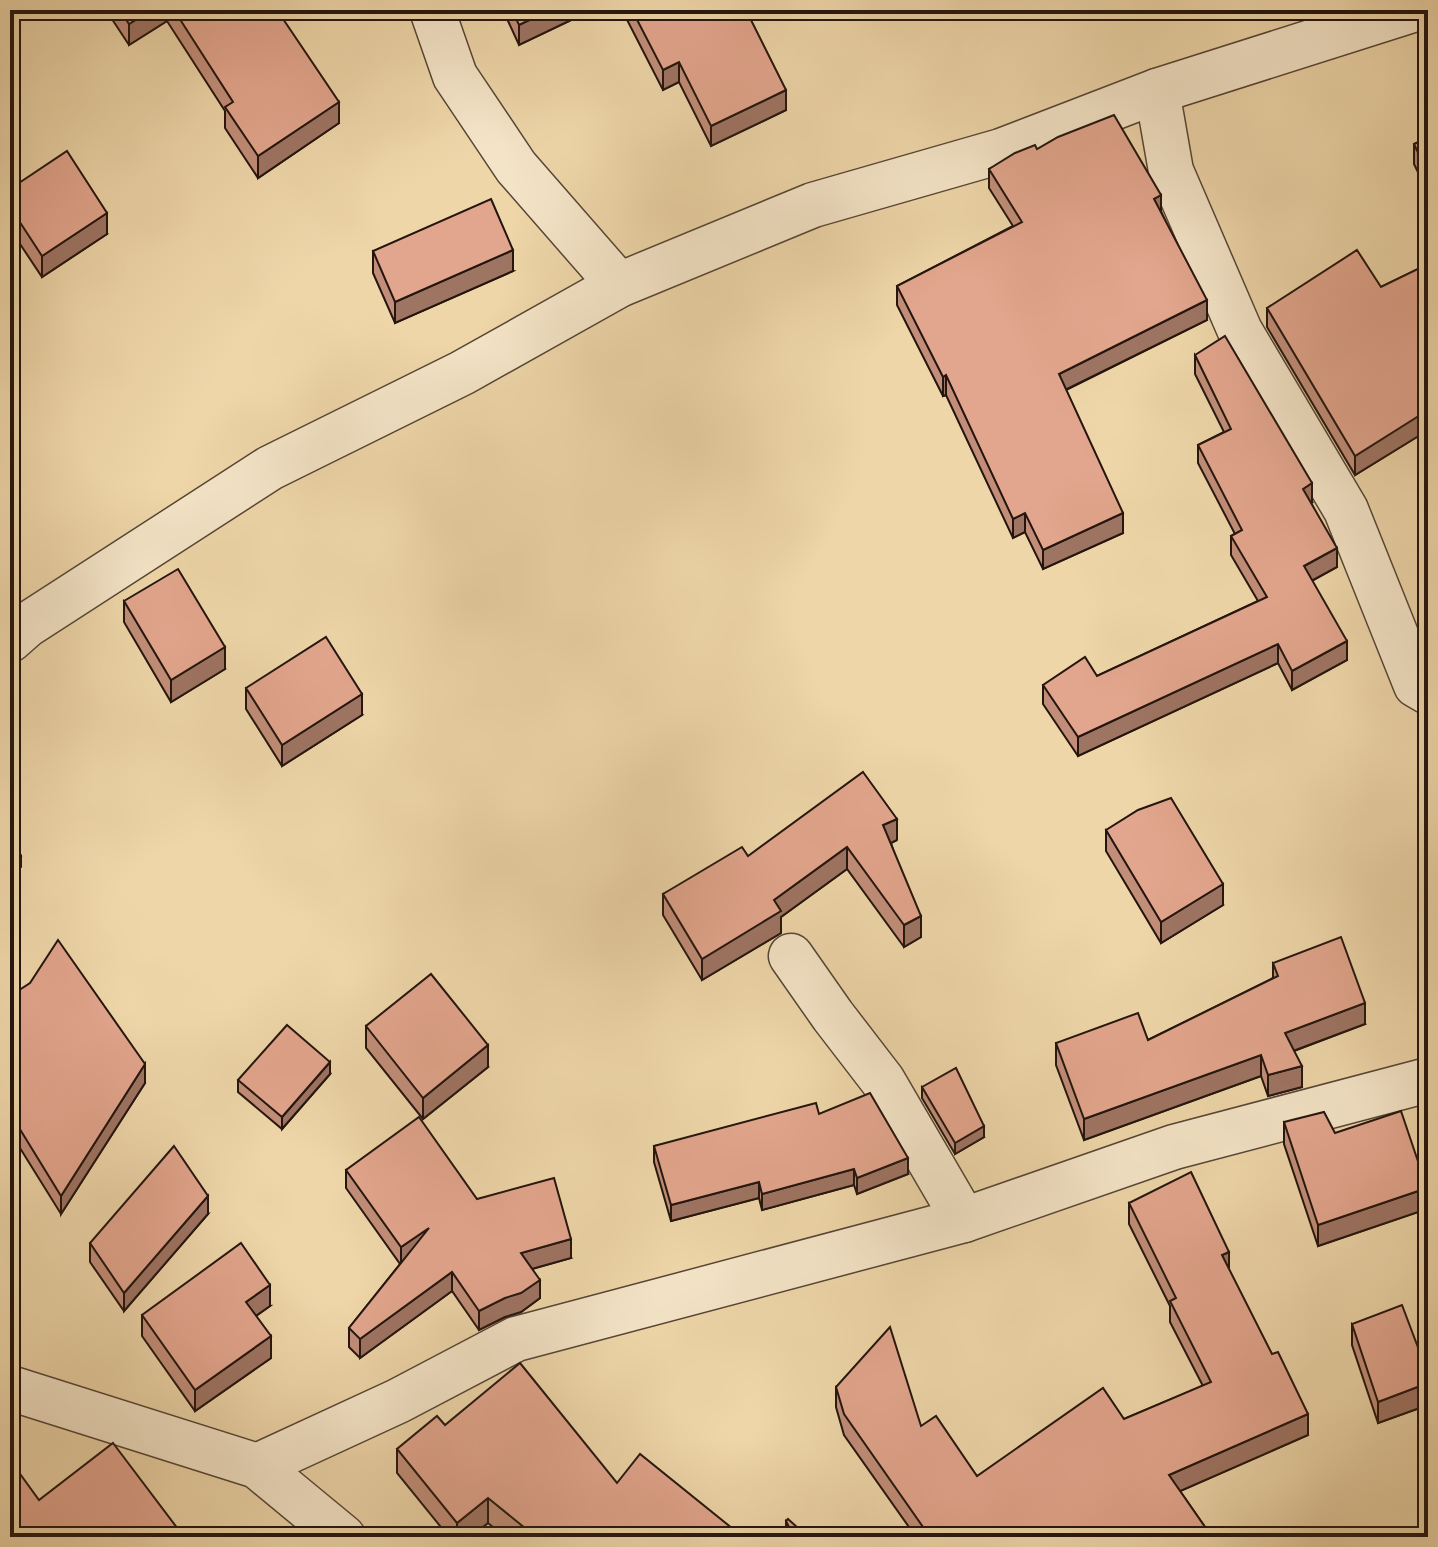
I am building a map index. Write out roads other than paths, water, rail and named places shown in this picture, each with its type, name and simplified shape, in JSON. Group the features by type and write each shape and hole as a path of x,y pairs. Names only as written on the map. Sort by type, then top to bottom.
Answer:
{"street":[{"path":"432,10 455,76 516,167 619,285"},
{"path":"10,640 27,625 270,468 462,373 619,285 813,205 1001,151 1157,91 1412,10"},
{"path":"1157,91 1171,171 1240,331 1346,510 1424,698"},
{"path":"791,956 883,1081 964,1220"},
{"path":"257,1466 398,1401 516,1339 964,1220 1174,1147 1428,1080"},
{"path":"10,1388 257,1466 343,1537"}]}
